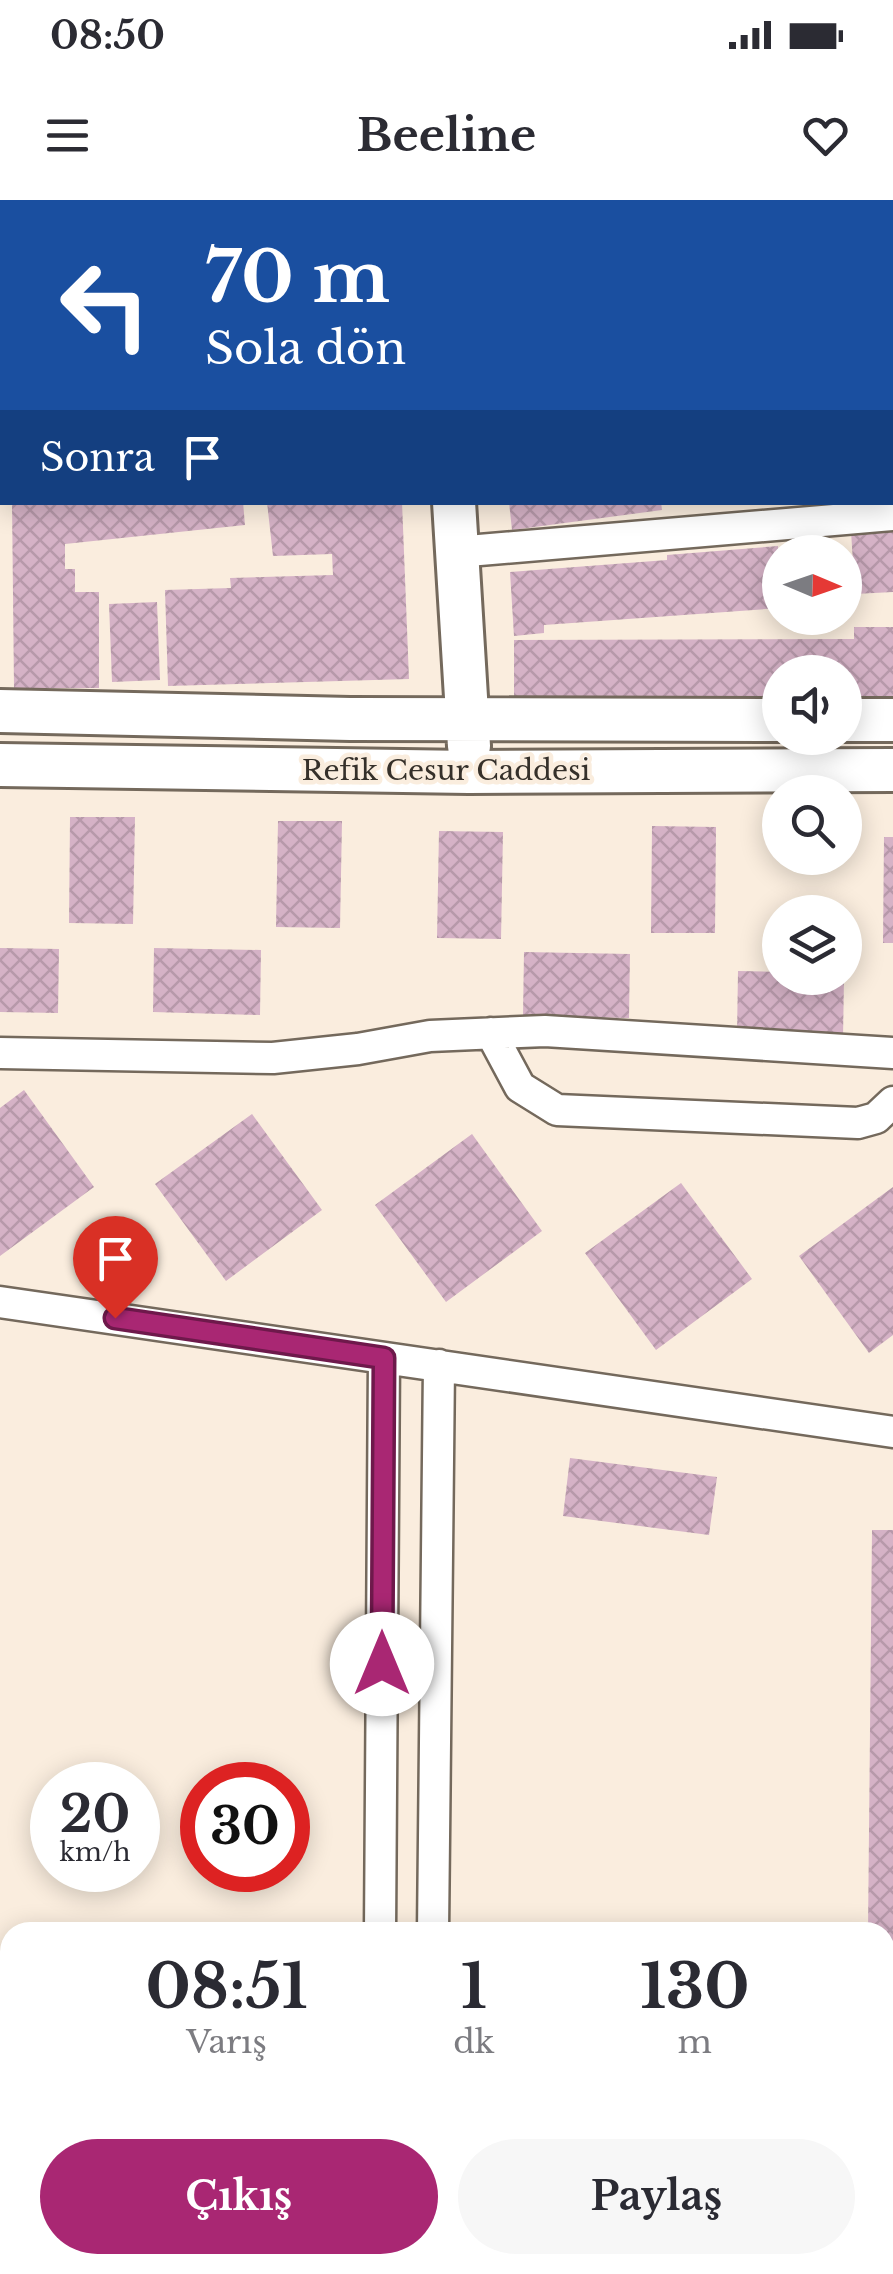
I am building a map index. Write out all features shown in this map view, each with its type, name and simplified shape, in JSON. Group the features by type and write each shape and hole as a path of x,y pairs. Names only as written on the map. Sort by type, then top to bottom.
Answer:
{"street":[{"path":"454,505 469,772"},
{"path":"456,552 893,515"},
{"name":"Refik Cesur Caddesi","path":"0,711 762,720"},
{"path":"862,720 893,720"},
{"name":"Refik Cesur Caddesi","path":"0,765 469,772 893,770"},
{"path":"0,1053 274,1058 430,1036 545,1031 893,1053"},
{"path":"491,1033 520,1087 557,1110 858,1123 876,1118 893,1102"},
{"path":"0,1302 893,1432"},
{"path":"380,1922 384,1358"},
{"path":"432,1922 439,1366"}],"building":[{"path":"12,505 243,505 245,525 65,544 65,569 75,569 75,592 99,592 99,688 14,688"},
{"path":"267,505 402,505 409,679 168,686 165,590 231,588 230,578 333,575 332,554 273,556"},
{"path":"509,505 661,505 662,510 512,530"},
{"path":"893,529 893,592 862,594 862,535 851,535 851,531"},
{"path":"762,547 762,609 544,625 544,633 514,636 510,572 667,560 667,555"},
{"path":"157,602 160,680 112,682 109,604"},
{"path":"862,627 893,627 893,699 862,699 862,655 762,655 762,700 514,701 514,640 854,639 854,635 862,635"},
{"path":"70,817 135,817 133,924 69,923"},
{"path":"278,821 342,821 340,928 276,927"},
{"path":"652,826 716,827 715,933 651,933"},
{"path":"439,831 503,832 501,939 437,938"},
{"path":"884,837 893,837 893,943 883,943"},
{"path":"0,948 59,949 58,1013 0,1012"},
{"path":"154,948 261,950 260,1015 153,1012"},
{"path":"524,952 630,954 629,1018 523,1016"},
{"path":"738,971 762,972 762,995 844,995 843,1038 737,1036"},
{"path":"24,1090 94,1187 0,1256 0,1108"},
{"path":"252,1114 322,1210 226,1281 155,1184"},
{"path":"472,1134 542,1231 446,1302 375,1205"},
{"path":"681,1183 752,1279 656,1350 585,1253"},
{"path":"893,1187 893,1335 869,1353 799,1256"},
{"path":"570,1458 717,1477 709,1535 563,1516"},
{"path":"872,1530 893,1530 893,1922 868,1922"}],"route":[{"path":"115,1318 384,1358 382,1664"}]}
